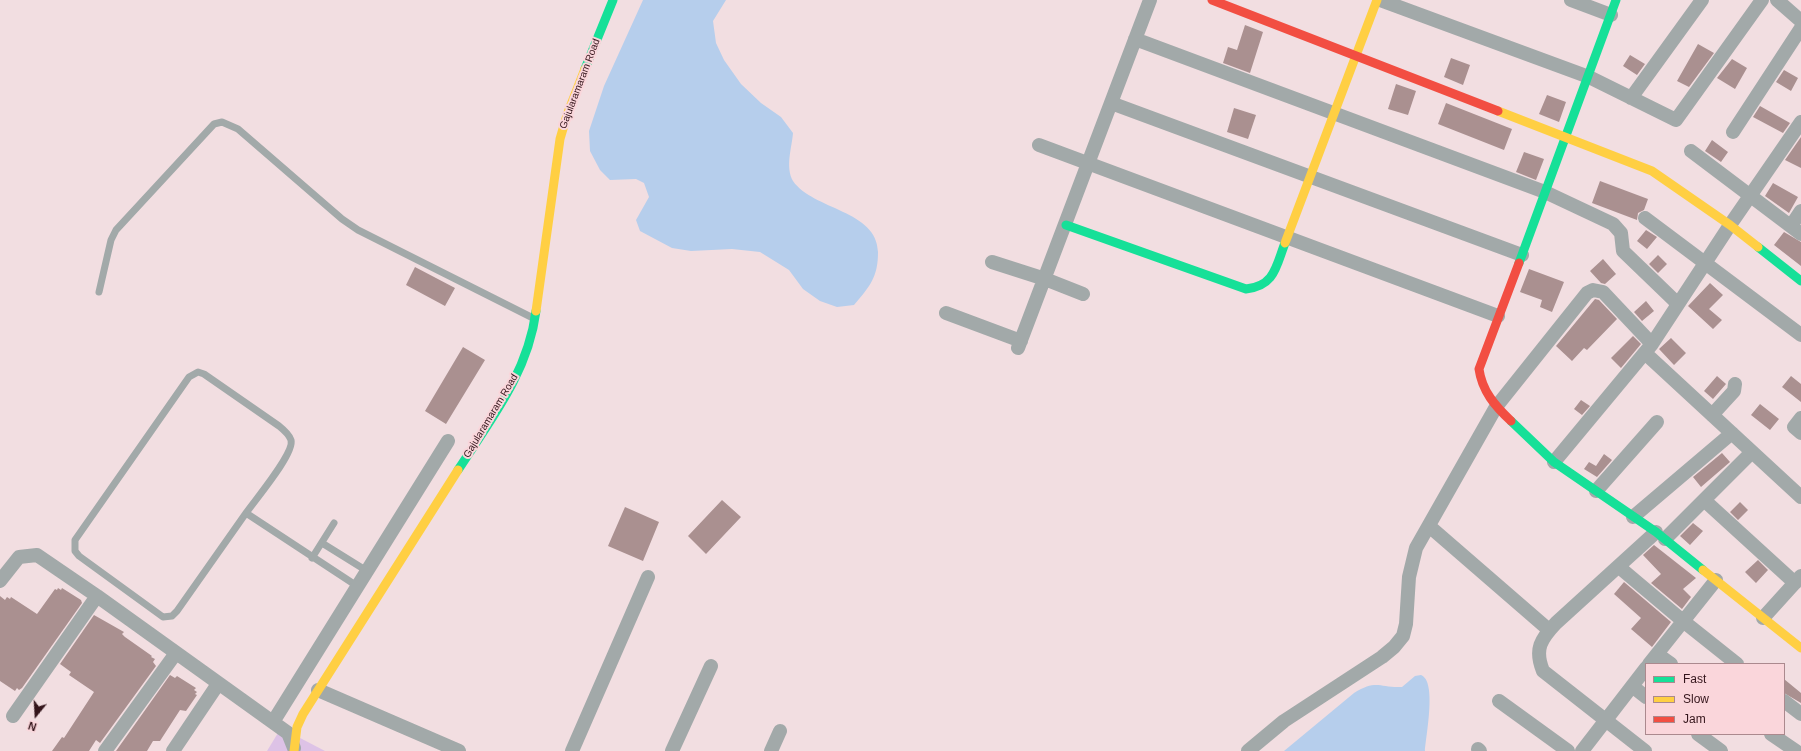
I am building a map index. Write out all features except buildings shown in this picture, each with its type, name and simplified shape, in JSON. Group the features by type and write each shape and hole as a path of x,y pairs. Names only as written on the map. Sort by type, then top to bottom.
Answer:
{"street":[{"name":"Gajularamaram Road","path":"294,749 297,727 318,690 515,381 528,348 535,319 560,139 567,115 613,0"},
{"path":"946,313 1020,344 1150,0"},
{"path":"1212,0 1567,136 1652,172 1730,225 1801,281"},
{"path":"1066,225 1246,289 1257,288 1265,284 1272,277 1356,55 1379,0 1589,77 1674,120 1678,119 1762,0"},
{"path":"1571,0 1611,15"},
{"path":"1616,0 1589,77 1479,368 1481,383 1496,407 1554,462 1661,536 1763,618 1800,644"},
{"path":"1631,98 1702,0"},
{"path":"1777,0 1801,21"},
{"path":"1733,132 1801,28"},
{"path":"1135,38 1545,192 1613,224 1621,233 1623,251 1678,304"},
{"path":"1112,103 1522,255"},
{"path":"1554,462 1648,349 1730,225 1801,122"},
{"path":"1039,145 1498,316"},
{"path":"1691,151 1796,230 1801,211"},
{"path":"1645,218 1801,335"},
{"path":"992,262 1045,279 1083,294"},
{"path":"1248,751 1284,721 1394,647 1403,636 1406,624 1411,566 1416,548 1496,407 1587,293 1593,290 1603,292 1648,349 1712,415 1801,497"},
{"path":"1712,415 1734,391 1735,384"},
{"path":"1801,418 1794,426 1801,433"},
{"path":"1596,491 1657,422"},
{"path":"1633,517 1732,433"},
{"path":"273,722 448,441"},
{"path":"1645,751 1543,671 1538,658 1544,636 1619,567 1661,536 1704,500 1752,452"},
{"path":"1704,500 1798,579 1763,618"},
{"path":"1429,526 1549,630"},
{"path":"0,581 19,557 36,555 97,596 288,733 294,749"},
{"path":"1619,567 1682,622 1736,663"},
{"path":"572,751 648,577"},
{"path":"362,579 380,592"},
{"path":"1667,663 1653,659 1716,580"},
{"path":"13,716 97,596"},
{"path":"106,751 176,653"},
{"path":"672,751 710,666"},
{"path":"1582,751 1645,669"},
{"path":"173,751 218,684"},
{"path":"1632,686 1645,696"},
{"path":"318,690 459,751"},
{"path":"1499,701 1568,751"},
{"path":"1785,702 1801,714"},
{"path":"771,751 780,731"},
{"path":"1699,735 1721,751"},
{"path":"1772,735 1796,751"}],"lane":[{"path":"99,292 112,240 116,230 214,124 222,122 238,129 342,219 358,230 535,319"},
{"path":"198,372 204,374 279,426 292,441 289,455 246,513 177,611 168,618 163,617 79,556 75,551 76,540 189,377 198,372"},
{"path":"246,513 312,558 362,579"},
{"path":"312,558 334,523"},
{"path":"322,543 362,579"}],"shaded area":[{"path":"281,728 325,751 267,751"}],"water":[{"path":"643,0 726,0 713,21 716,43 724,60 741,84 761,103 781,117 793,133 789,170 793,181 802,191 856,219 867,227 875,238 878,261 875,275 869,286 854,305 837,307 820,301 803,289 789,270 760,252 732,249 691,251 672,248 640,231 636,220 649,197 644,183 636,179 610,180 600,170 590,151 589,131 604,86"},
{"path":"1421,675 1426,679 1430,697 1425,751 1284,751 1354,693 1373,685 1402,687 1415,676"}],"traffic: fast":[{"path":"585,69 613,0"},
{"path":"1519,263 1616,0"},
{"path":"1066,225 1246,289 1263,284 1269,279 1273,274 1285,243"},
{"path":"1758,247 1801,281"},
{"path":"458,470 495,414 517,375 532,334 536,311"},
{"path":"1511,421 1554,462 1656,532 1703,570"}],"traffic: slow":[{"path":"1285,243 1377,0"},
{"path":"536,311 560,139 567,115 585,69"},
{"path":"1498,111 1652,171 1730,225 1758,247"},
{"path":"294,751 297,727 303,714 458,470"},
{"path":"1703,570 1801,648"}],"traffic: jam":[{"path":"1212,0 1498,111"},
{"path":"1511,421 1490,398 1483,384 1479,369 1519,263"}]}
